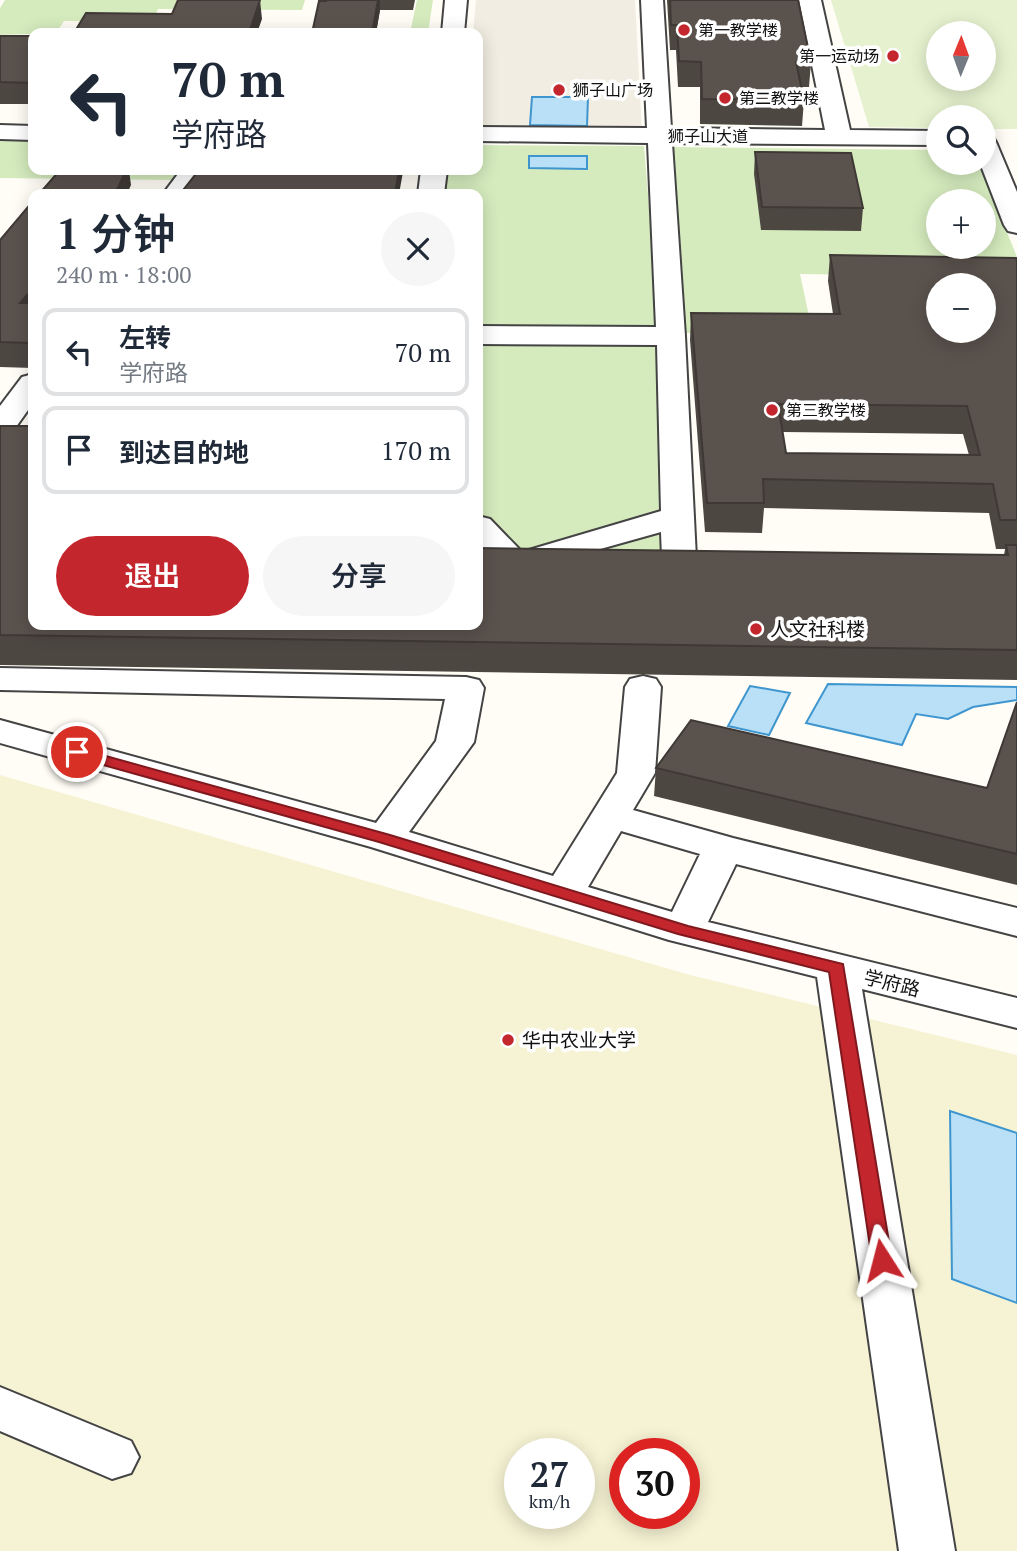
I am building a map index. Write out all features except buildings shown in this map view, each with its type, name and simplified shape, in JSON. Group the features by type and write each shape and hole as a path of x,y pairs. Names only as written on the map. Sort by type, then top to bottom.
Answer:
{"street":[{"path":"453,28 456,0"},
{"path":"483,531 508,557 669,558 677,517 671,336 652,0"},
{"path":"810,0 839,137"},
{"path":"0,132 28,133"},
{"name":"狮子山大道","path":"483,134 926,138"},
{"path":"996,156 1017,225"},
{"path":"483,335 671,336"},
{"path":"0,427 28,390"},
{"path":"0,427 28,428"},
{"path":"508,557 677,517"},
{"path":"0,678 467,688 455,741 385,838"},
{"path":"563,894 636,773 643,687"},
{"name":"学府路","path":"0,731 385,838 684,930 1017,1013"},
{"path":"611,816 723,848 1017,922"},
{"path":"684,930 723,848"},
{"path":"837,969 927,1551"},
{"path":"0,1408 112,1457"}],"shaded area":[{"name":"狮子山广场","path":"476,0 635,0 642,131 483,130 483,28 473,28"},
{"path":"0,775 690,975 1017,1055 1017,1551 0,1551"}],"green space":[{"path":"5,0 305,0 302,10 158,9 153,22 64,21 59,28 28,28 28,34 0,35 0,8"},
{"path":"417,0 433,0 429,28 411,28"},
{"name":"第一运动场","path":"831,0 1017,0 1017,129 996,129 996,105 926,105 926,128 869,127"},
{"path":"0,140 28,140 28,175 180,175 176,180 0,178"},
{"path":"483,145 644,146 660,342 668,552 483,551 483,189 442,189 443,175 483,175"},
{"path":"672,147 926,150 926,175 984,175 990,189 926,189 926,259 996,259 996,205 1017,257 1017,277 996,277 996,273 926,273 926,276 800,274 813,335 684,333"}],"water":[{"path":"532,97 588,97 587,126 530,125"},
{"path":"529,156 587,156 587,169 529,168"},
{"path":"828,684 1017,687 1017,700 973,707 948,719 916,714 902,745 806,723"},
{"path":"750,686 790,693 769,735 728,726"},
{"path":"950,1111 1017,1133 1017,1303 952,1279"}],"place":[{"name":"第一教学楼","path":"684,30"},
{"name":"第一运动场","path":"893,56"},
{"name":"狮子山广场","path":"559,90"},
{"name":"第二教学楼","path":"725,98"},
{"name":"第三教学楼","path":"772,410"},
{"name":"人文社科楼","path":"756,629"},
{"name":"华中农业大学","path":"508,1040"}],"route":[{"path":"77,752 385,838 684,930 837,969 882,1260"}]}
